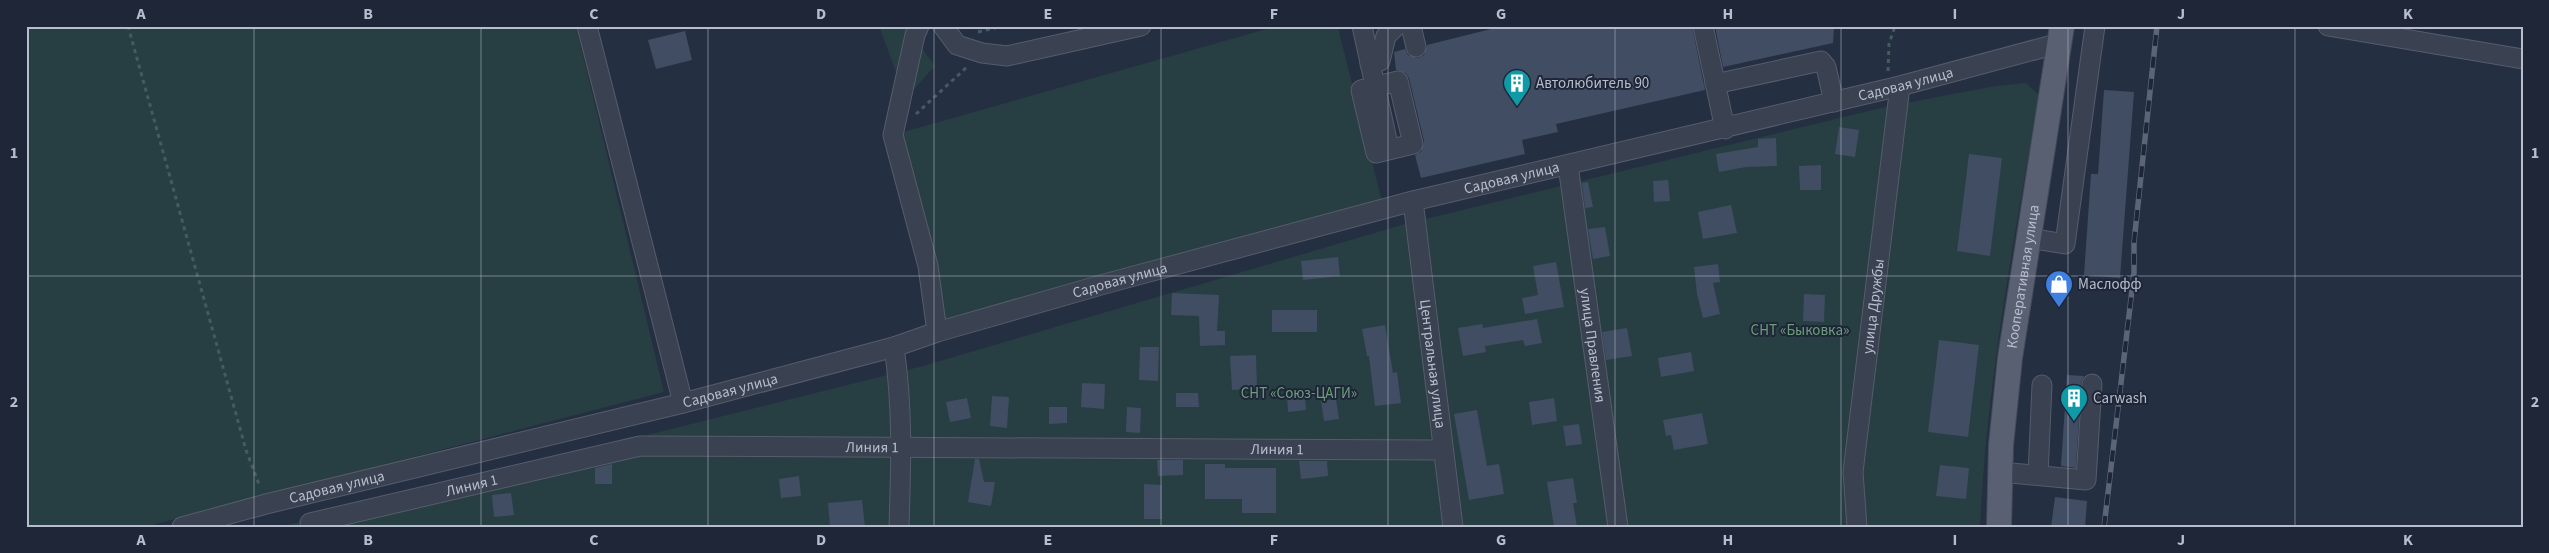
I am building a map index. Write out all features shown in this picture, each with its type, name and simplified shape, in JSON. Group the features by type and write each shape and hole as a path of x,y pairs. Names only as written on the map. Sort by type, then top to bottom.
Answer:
{"main road":[{"name":"Кооперативная улица","path":"1999,527 2000,472 2010,358 2061,34"}],"street":[{"path":"587,26 683,403"},
{"path":"919,26 915,35 893,136 928,266 936,332"},
{"path":"942,26 957,45 982,53 1007,56 1141,26"},
{"path":"1362,26 1388,149"},
{"path":"1370,64 1380,61 1386,36 1396,26"},
{"path":"1411,26 1416,47"},
{"path":"1703,26 1725,129"},
{"path":"2029,238 2065,244 2094,26"},
{"path":"2328,26 2523,59"},
{"name":"Садовая улица","path":"182,527 266,504 683,403 894,347 936,332 1108,283 1413,202 1893,88 2061,34"},
{"path":"1715,84 1821,61 1826,67 1834,102"},
{"name":"улица Дружбы","path":"1857,527 1853,472 1893,88"},
{"name":"улица Правления","path":"1568,165 1618,527"},
{"name":"Центральная улица","path":"1413,202 1453,527"},
{"path":"894,347 901,449 899,527"},
{"path":"2000,472 2086,480 2092,384"},
{"path":"2038,476 2042,386"},
{"name":"Линия 1","path":"310,525 640,446 901,449 1443,450"}],"path":[{"path":"128,26 246,450 266,504"},
{"path":"972,33 1003,26"},
{"path":"1893,88 1889,44 1895,26"},
{"path":"893,136 982,53"}],"green space":[{"path":"26,26 576,26 664,392 144,527 26,527"},
{"path":"879,26 905,26 935,66 888,117 897,75"},
{"path":"1277,26 1335,26 1338,28 1384,209 945,330 893,135"},
{"path":"2026,83 2039,95 2011,256 1995,364 1980,527 279,527 923,366 1405,224 1885,107 1995,86"}],"building":[{"name":"Автолюбитель 90","path":"1503,26 1692,26 1705,90 1556,124 1558,132 1522,140 1525,154 1421,178 1415,155 1421,152 1424,141 1409,78 1406,73 1396,70 1394,52 1405,49 1408,55 1418,58 1424,55 1427,45"},
{"path":"1715,26 1834,26 1833,43 1723,67"},
{"path":"685,31 692,60 656,69 648,40"},
{"path":"2104,90 2134,92 2120,278 2084,275 2091,174 2098,174"},
{"path":"1839,127 1859,130 1855,157 1835,154"},
{"path":"1776,138 1777,166 1746,167 1719,172 1716,154 1758,147 1758,139"},
{"path":"1969,154 2002,158 1990,256 1957,251"},
{"path":"1821,165 1821,190 1800,190 1799,166"},
{"path":"1668,180 1670,201 1654,202 1653,181"},
{"path":"1588,182 1593,207 1585,208 1582,183"},
{"path":"1731,205 1737,233 1703,239 1698,212"},
{"path":"1605,227 1610,256 1593,259 1588,229"},
{"path":"1338,257 1340,276 1303,280 1301,261"},
{"path":"1556,262 1564,307 1525,314 1522,298 1538,295 1533,266"},
{"path":"1718,264 1720,282 1713,283 1720,314 1703,318 1697,294 1694,267"},
{"path":"1172,293 1219,295 1217,331 1225,331 1225,345 1200,346 1199,316 1171,315"},
{"path":"1804,294 1825,295 1824,322 1803,321"},
{"path":"1272,310 1317,310 1317,332 1272,332"},
{"path":"1537,319 1542,343 1525,346 1523,340 1485,346 1486,352 1463,356 1458,328 1482,324 1483,328"},
{"path":"1385,325 1393,373 1397,372 1401,403 1375,406 1369,356 1367,356 1362,329"},
{"path":"1627,328 1632,356 1606,360 1602,332"},
{"path":"1939,340 1979,345 1968,437 1928,432"},
{"path":"1140,347 1159,347 1158,381 1139,380"},
{"path":"1691,352 1694,371 1661,377 1658,358"},
{"path":"1256,355 1257,388 1232,390 1230,356"},
{"name":"Carwash","path":"2067,375 2084,376 2081,383 2076,468 2061,466"},
{"path":"1082,383 1105,384 1104,409 1081,407"},
{"path":"1176,393 1198,393 1199,407 1176,407"},
{"path":"1305,394 1306,410 1288,412 1287,395"},
{"path":"992,396 1009,397 1007,428 990,426"},
{"path":"967,398 971,418 950,422 946,402"},
{"path":"1554,398 1557,421 1532,425 1529,402"},
{"path":"1336,399 1339,419 1324,421 1321,401"},
{"path":"1049,407 1067,407 1067,423 1049,424"},
{"path":"1127,407 1141,408 1140,433 1126,432"},
{"path":"1477,410 1487,466 1499,464 1504,494 1469,500 1454,414"},
{"path":"1702,413 1708,444 1674,450 1671,435 1666,436 1663,420"},
{"path":"1579,424 1582,444 1566,446 1563,426"},
{"path":"975,459 979,459 984,482 995,482 991,506 968,502"},
{"path":"1157,460 1183,460 1183,475 1158,476"},
{"path":"1299,461 1327,461 1328,476 1301,479"},
{"path":"612,464 612,484 595,484 595,468"},
{"path":"1205,464 1225,464 1225,468 1276,468 1276,513 1242,513 1242,499 1205,499"},
{"path":"1940,465 1969,468 1966,499 1936,496"},
{"path":"799,476 801,496 781,498 779,479"},
{"path":"1573,478 1577,503 1573,503 1577,527 1554,527 1547,482"},
{"path":"1144,484 1162,485 1162,519 1144,519"},
{"path":"511,493 514,515 494,517 492,495"},
{"path":"2055,497 2087,501 2085,527 2051,527"},
{"path":"862,500 865,527 830,527 828,503"}],"railway":[{"path":"2104,527 2134,273 2134,242 2157,26"}],"place":[{"name":"Автолюбитель 90","path":"1517,107"},
{"name":"Маслофф","path":"2059,308"},
{"name":"Carwash","path":"2074,422"}],"park label":[{"name":"СНТ «Быковка»","path":"1800,330"},
{"name":"СНТ «Союз-ЦАГИ»","path":"1299,393"}]}
